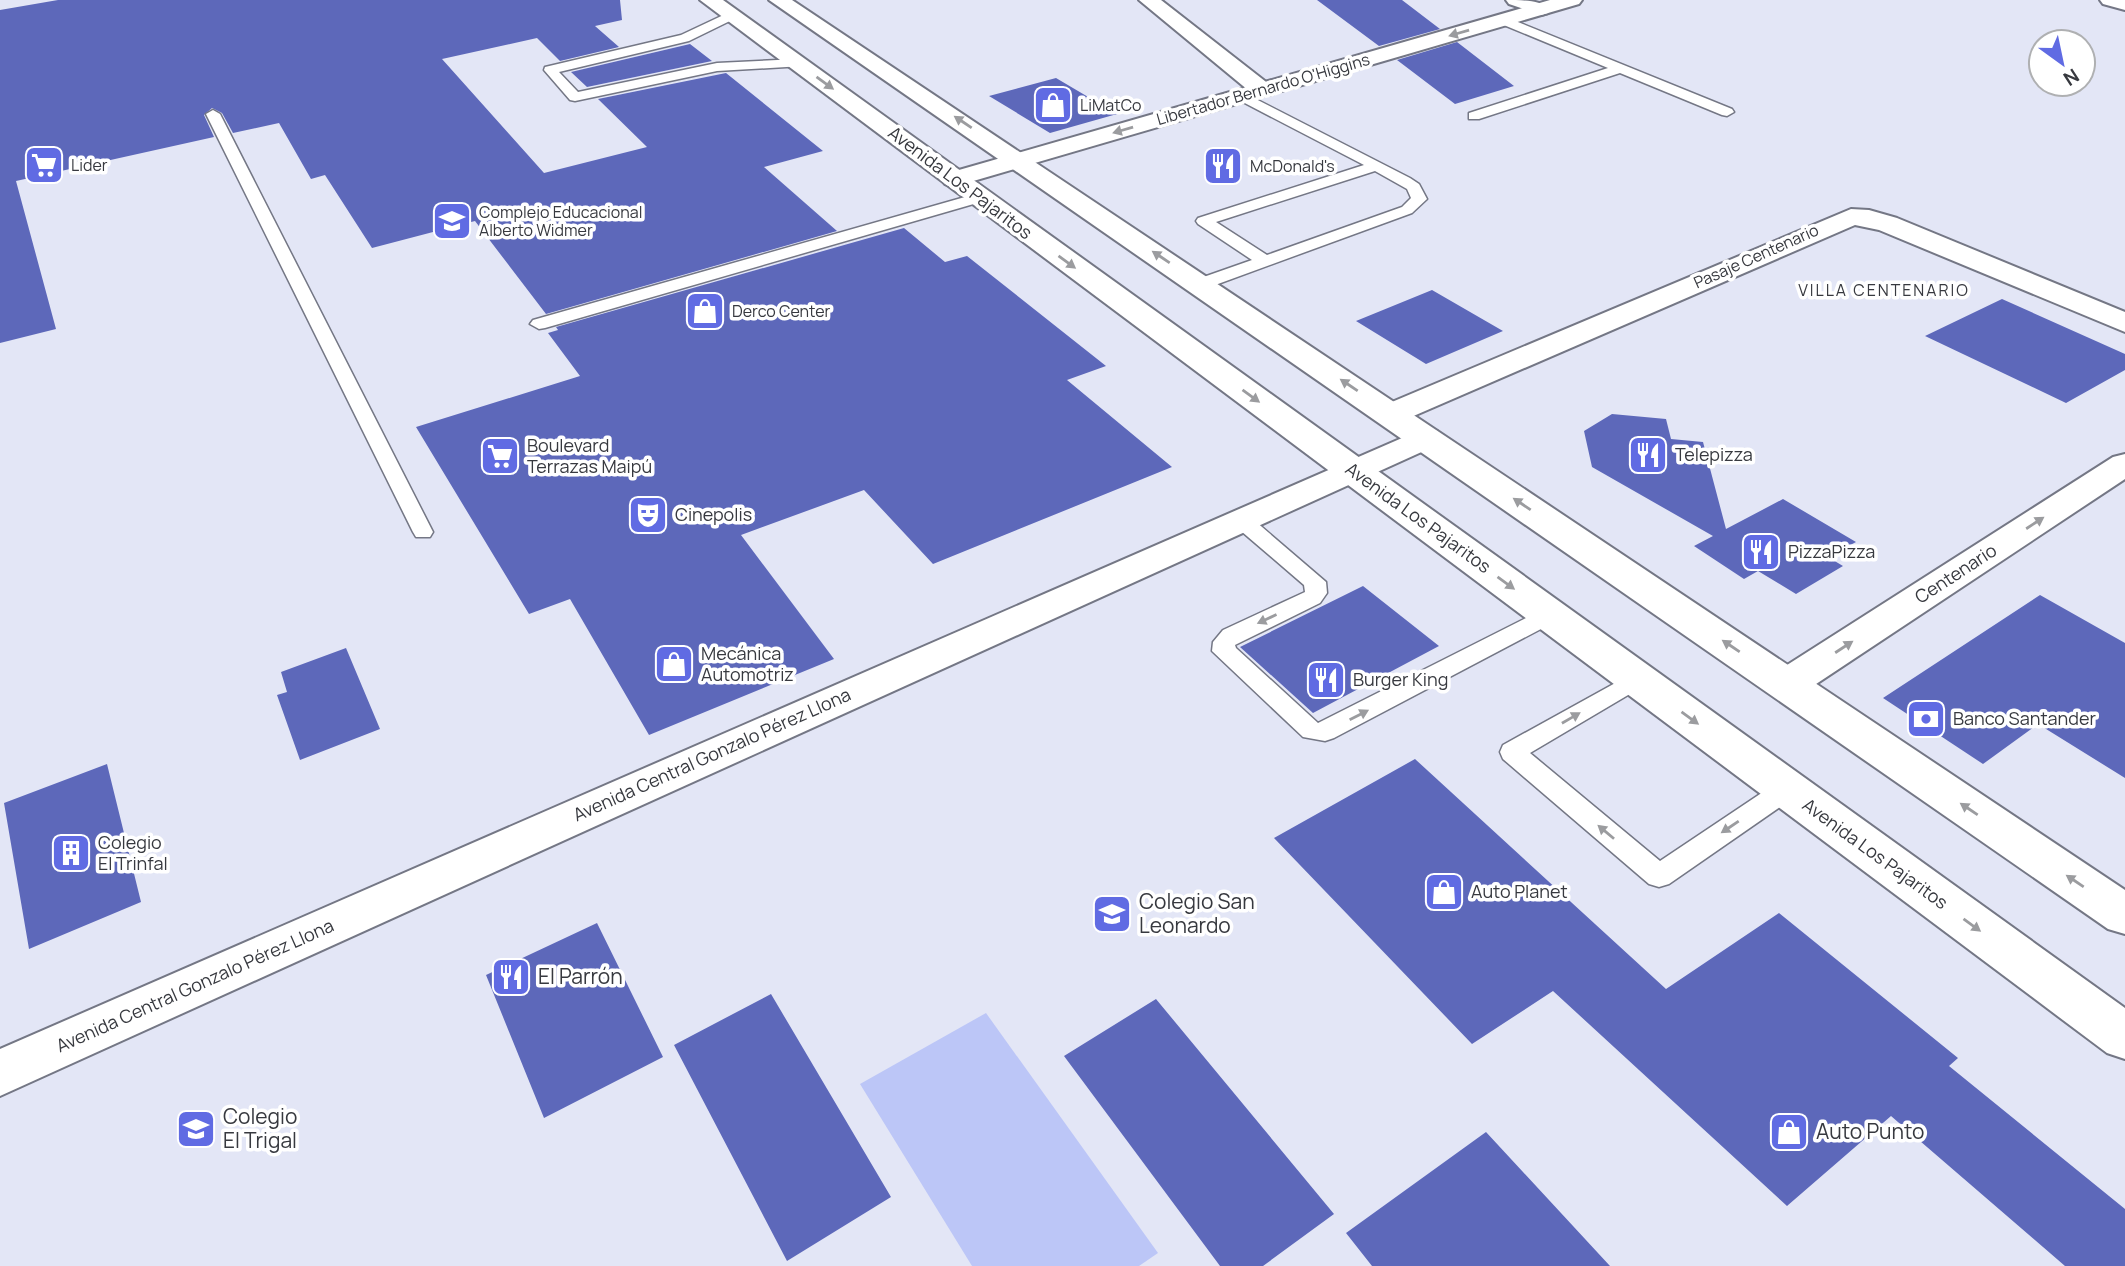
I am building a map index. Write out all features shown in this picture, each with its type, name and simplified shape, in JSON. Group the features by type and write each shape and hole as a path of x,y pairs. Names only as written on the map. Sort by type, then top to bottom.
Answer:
{"street":[{"path":"779,0 1019,160 2125,915"},
{"path":"1149,0 1252,93"},
{"path":"1516,0 1541,9"},
{"name":"Libertador Bernardo O'Higgins","path":"954,179 1572,0"},
{"path":"2110,0 2125,4"},
{"name":"Avenida Los Pajaritos","path":"721,7 2125,1037"},
{"name":"Pasaje Centenario","path":"1391,414 1851,217 1869,218 1888,224 2125,323"},
{"name":"Avenida Central Gonzalo Pérez Llona","path":"0,1073 1425,438"},
{"name":"Centenario","path":"1787,684 2125,464"}],"lane":[{"path":"721,7 685,38 550,70 575,97 717,67 798,63"},
{"path":"1503,20 1727,111"},
{"path":"1474,116 1621,68"},
{"path":"1201,284 1415,205 1419,200 1413,187 1252,93"},
{"path":"213,114 424,532"},
{"path":"1265,261 1204,221 1377,166"},
{"path":"539,324 979,198"},
{"path":"1241,520 1315,582 1317,593 1312,598 1231,636 1224,642 1224,652 1312,731 1325,732 1550,615"},
{"path":"1637,679 1512,752 1659,876 1787,789"}],"shaded area":[{"path":"986,1013 1158,1253 1139,1266 972,1266 860,1084"}],"building":[{"path":"58,0 620,0 622,20 595,26 619,47 560,61 537,38 442,59 544,173 647,147 598,99 726,73 823,151 764,167 837,231 546,314 475,221 372,248 325,175 311,179 279,123 233,133 222,113 212,108 204,115 214,137 16,181 56,329 0,343 0,10"},
{"path":"1317,0 1402,0 1440,29 1379,46"},
{"path":"1457,42 1514,86 1455,104 1397,60"},
{"path":"690,44 712,61 587,87 571,72"},
{"name":"LiMatCo","path":"1056,78 1117,114 1050,133 989,96"},
{"path":"904,228 945,262 967,256 1106,366 1067,380 1172,467 933,564 864,490 741,535 834,659 649,735 570,599 529,614 416,427 580,376 548,333 558,330 556,327"},
{"path":"1432,290 1503,331 1426,364 1356,321"},
{"path":"2002,299 2125,354 2125,370 2066,403 1925,336"},
{"path":"1612,414 1666,419 1671,439 1703,442 1726,529 1783,499 1856,542 1828,557 1843,566 1796,594 1758,571 1744,579 1694,546 1713,536 1592,467 1584,431"},
{"name":"Burger King","path":"1363,586 1439,646 1313,713 1240,647"},
{"path":"2040,595 2125,643 2125,778 2038,724 1983,764 1883,698"},
{"path":"346,648 380,729 300,760 277,695 287,692 281,672"},
{"path":"1415,759 1666,989 1779,913 1958,1058 1949,1066 2125,1209 2125,1266 2065,1266 1891,1116 1787,1206 1553,991 1472,1044 1274,838"},
{"name":"Colegio El Trinfal","path":"107,764 141,902 29,949 4,803"},
{"path":"597,923 663,1057 544,1118 486,975"},
{"path":"771,994 891,1197 787,1261 674,1045"},
{"path":"1156,999 1334,1214 1263,1266 1220,1266 1064,1056"},
{"path":"1486,1132 1610,1266 1372,1266 1346,1233"}],"place":[{"name":"LiMatCo","path":"1053,105"},
{"name":"Lider","path":"44,165"},
{"name":"McDonald's","path":"1223,166"},
{"name":"Complejo Educacional Alberto Widmer","path":"452,221"},
{"name":"Derco Center","path":"705,311"},
{"name":"Telepizza","path":"1648,455"},
{"name":"Boulevard Terrazas Maipú","path":"500,456"},
{"name":"Cinepolis","path":"648,515"},
{"name":"PizzaPizza","path":"1761,552"},
{"name":"Mecánica Automotriz","path":"674,664"},
{"name":"Burger King","path":"1326,680"},
{"name":"Banco Santander","path":"1926,719"},
{"name":"Colegio El Trinfal","path":"71,853"},
{"name":"Auto Planet","path":"1444,892"},
{"name":"Colegio San Leonardo","path":"1112,914"},
{"name":"El Parrón","path":"511,977"},
{"name":"Colegio El Trigal","path":"196,1129"},
{"name":"Auto Punto","path":"1789,1132"}],"district":[{"name":"VILLA CENTENARIO","path":"1884,290"}]}
